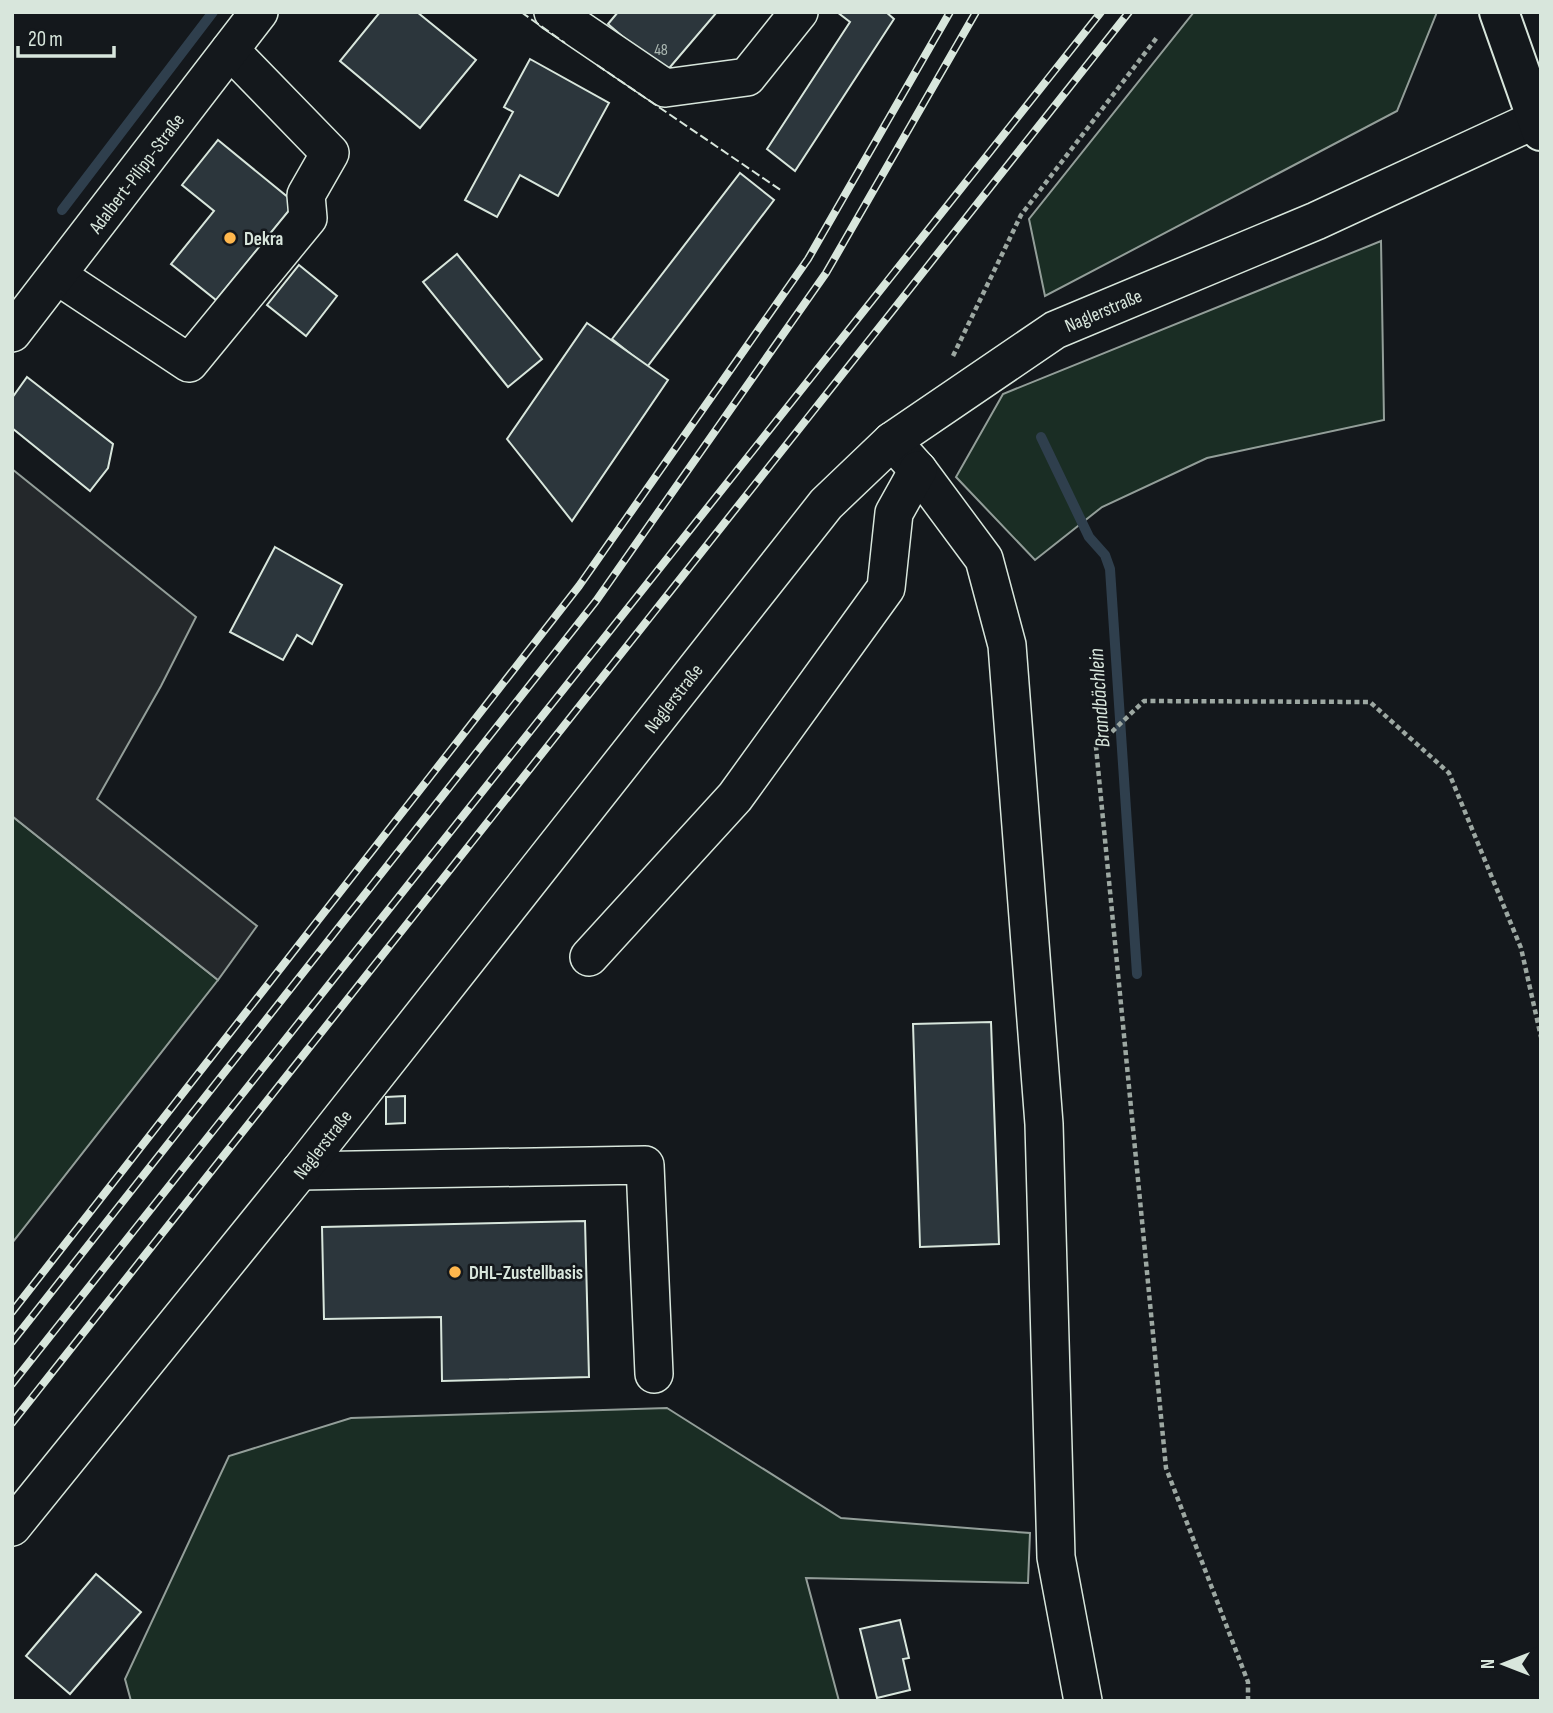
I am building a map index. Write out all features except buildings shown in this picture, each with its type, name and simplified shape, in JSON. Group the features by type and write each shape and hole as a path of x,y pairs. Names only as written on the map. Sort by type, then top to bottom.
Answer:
{"main road":[{"path":"1499,12 1539,123"}],"street":[{"name":"Adalbert-Pilipp-Straße","path":"12,333 259,12"},
{"path":"553,12 594,24 665,88 747,77 799,12"},
{"path":"58,276 189,363 308,218 306,195 330,153 230,50"},
{"name":"Naglerstraße","path":"12,1527 300,1171 826,504 892,441 1055,330 1316,221 1539,123"},
{"path":"892,441 918,470 984,558 1007,645 1044,1124 1056,1557 1083,1701"},
{"path":"589,957 735,797 886,588 894,513 918,470"},
{"path":"300,1171 645,1165 653,1374"}],"path":[{"path":"951,360 1021,215 1158,36"},
{"path":"1248,1701 1248,1682 1166,1468 1096,747 1144,701 1370,702 1449,773 1521,948 1541,1037"}],"green space":[{"path":"1194,12 1437,12 1397,111 1045,296 1029,219"},
{"path":"1381,241 1384,420 1207,458 1102,507 1035,560 956,477 1003,394"},
{"path":"12,816 218,980 12,1243"},
{"path":"667,1408 841,1518 1030,1533 1028,1583 806,1578 839,1701 131,1701 125,1679 229,1456 351,1418"}],"shaded area":[{"path":"12,469 196,617 161,686 97,799 257,926 218,980 12,816"}],"waterway":[{"path":"62,210 213,12"},
{"name":"Brandbächlein","path":"1041,437 1089,537 1105,555 1110,569 1137,974"}],"railway":[{"path":"12,1312 579,586 808,259 950,12"},
{"path":"12,1342 596,601 826,273 976,12"},
{"path":"12,1384 1101,12"},
{"path":"12,1423 1129,12"}],"fence":[{"path":"521,12 565,43"},
{"path":"597,65 782,191"}],"place":[{"name":"Dekra","path":"230,238"},
{"name":"DHL-Zustellbasis","path":"455,1272"}]}
